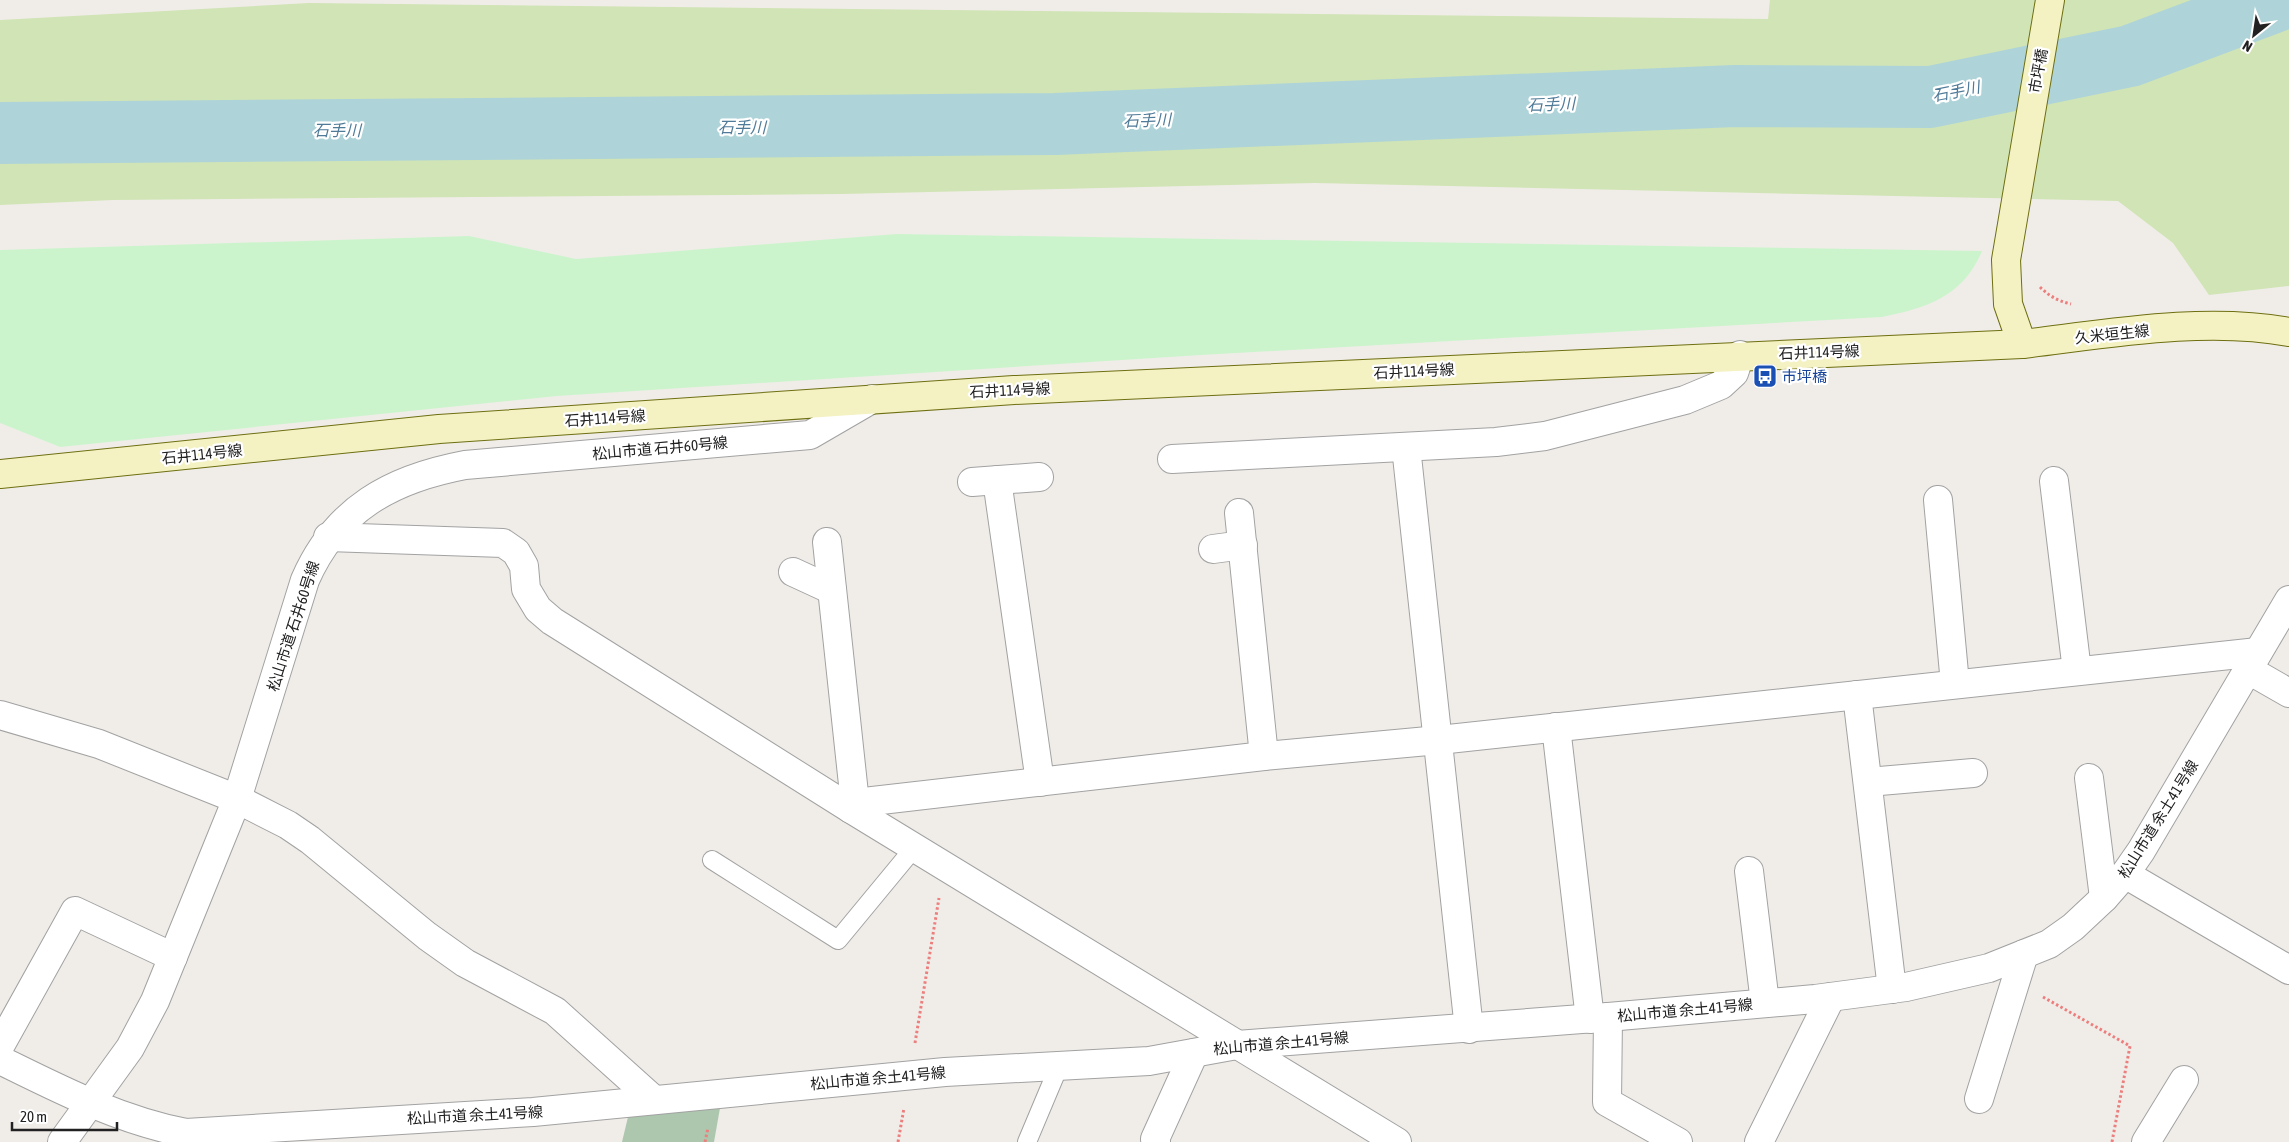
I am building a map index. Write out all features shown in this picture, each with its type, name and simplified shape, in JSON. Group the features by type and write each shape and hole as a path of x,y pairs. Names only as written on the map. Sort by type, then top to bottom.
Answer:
{"street":[{"name":"市坪橋","path":"2022,344 2008,304 2006,260 2050,0"},
{"name":"久米垣生線","path":"2022,344 2122,332 2221,324 2289,332"},
{"name":"石井114号線","path":"0,474 439,429 872,399 1033,389 2022,344"},
{"path":"1172,458 1496,442 1545,436 1685,400 1721,385 1734,373 1740,356"},
{"name":"松山市道 石井60号線","path":"62,1142 130,1048 155,1001 237,799 305,580 316,556 328,537 365,503 435,470 465,465 810,436 872,399"},
{"path":"1406,447 1469,1029"},
{"path":"1039,477 985,481 1040,782"},
{"path":"2054,481 2077,671"},
{"path":"1938,500 1955,684"},
{"path":"1239,513 1264,756"},
{"path":"328,537 503,542 516,552 524,566 526,589 538,609 552,622 853,806 914,848 1397,1142"},
{"path":"827,542 853,806"},
{"path":"1213,548 1243,545"},
{"path":"792,572 832,590"},
{"name":"松山市道 余土41号線","path":"90,1104 150,1126 186,1133 533,1112 910,1075 1149,1061 1237,1045 1469,1029 1830,997 1892,989 1989,968 2049,944 2073,927 2104,898 2125,874 2141,851 2289,600"},
{"path":"853,806 1264,756 1438,740 2077,671 2253,660 2289,694"},
{"path":"1857,695 1892,989"},
{"path":"0,715 99,744 237,799 288,825 310,840 420,930 465,963 555,1011 654,1100"},
{"path":"1556,727 1599,1018 1607,1102 1678,1142"},
{"path":"1868,782 1973,774"},
{"path":"2089,778 2104,898"},
{"path":"1749,871 1765,1003"},
{"path":"2125,874 2289,970"},
{"path":"0,1046 75,911 172,957"},
{"path":"1979,1099 2017,982 2024,954"},
{"path":"1759,1142 1830,997"},
{"path":"1156,1142 1194,1052"},
{"path":"0,1060 90,1104 146,1142"},
{"path":"2146,1142 2184,1080"}],"lane":[{"path":"712,860 838,940 914,848"},
{"path":"1027,1142 1058,1066"}],"path":[{"path":"898,1142 944,866"},
{"path":"2017,982 2130,1046 2112,1142"}],"green space":[{"path":"1770,0 2289,0 2289,286 2209,295 2173,243 2118,201 1315,183 842,194 113,200 0,205 0,20 309,3 1768,19"},
{"path":"897,234 1982,251 1974,267 1954,290 1928,304 1882,317 1201,355 557,396 60,447 0,423 0,250 469,236 576,259"},
{"path":"720,1108 714,1142 622,1142 628,1117"}],"waterway":[{"name":"石手川","path":"0,133 1055,124 1735,96 1930,97 2130,56 2279,0"}],"place":[{"name":"市坪橋","path":"1765,376"}]}
